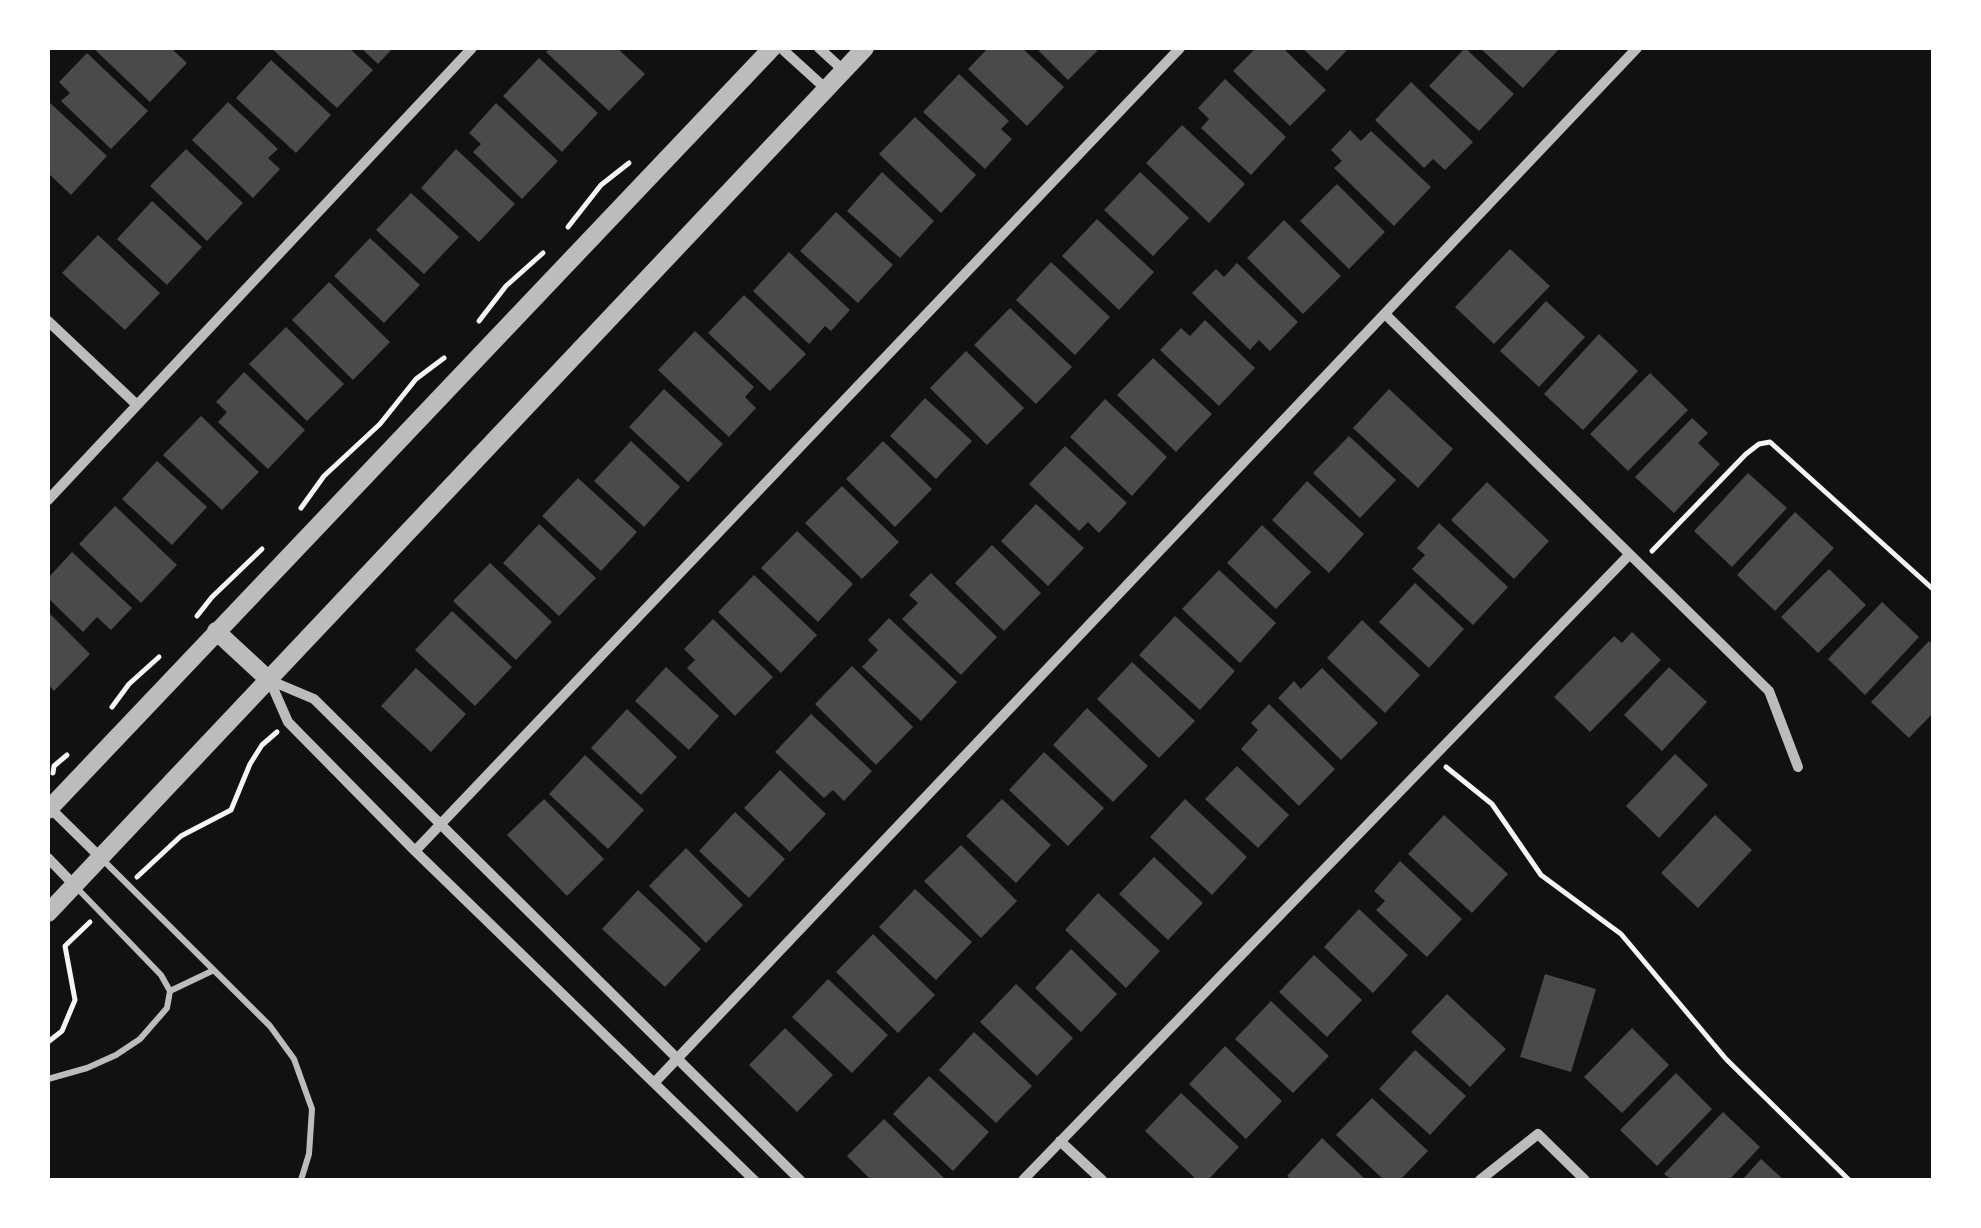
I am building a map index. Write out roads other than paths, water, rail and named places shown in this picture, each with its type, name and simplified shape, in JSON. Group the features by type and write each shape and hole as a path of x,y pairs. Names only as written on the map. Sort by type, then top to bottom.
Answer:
{"street":[{"path":"48,500 472,48"},
{"path":"101,858 48,808 772,48"},
{"path":"781,48 825,88"},
{"path":"819,48 843,70"},
{"path":"48,913 864,48"},
{"path":"416,851 1180,48"},
{"path":"655,1082 1638,48"},
{"path":"1384,314 1769,691 1798,766"},
{"path":"48,321 136,405"},
{"path":"1024,1180 1630,555"},
{"path":"216,631 269,680 314,699 800,1180"},
{"path":"269,680 288,722 754,1180"},
{"path":"48,858 74,885"},
{"path":"1480,1180 1538,1134 1585,1180"},
{"path":"1060,1141 1102,1180"}],"lane":[{"path":"101,858 270,1026 294,1059 312,1109 310,1154 301,1180"},
{"path":"48,1079 102,1062 140,1039 167,1008 170,991 160,975 74,885"},
{"path":"170,991 214,970"}]}
